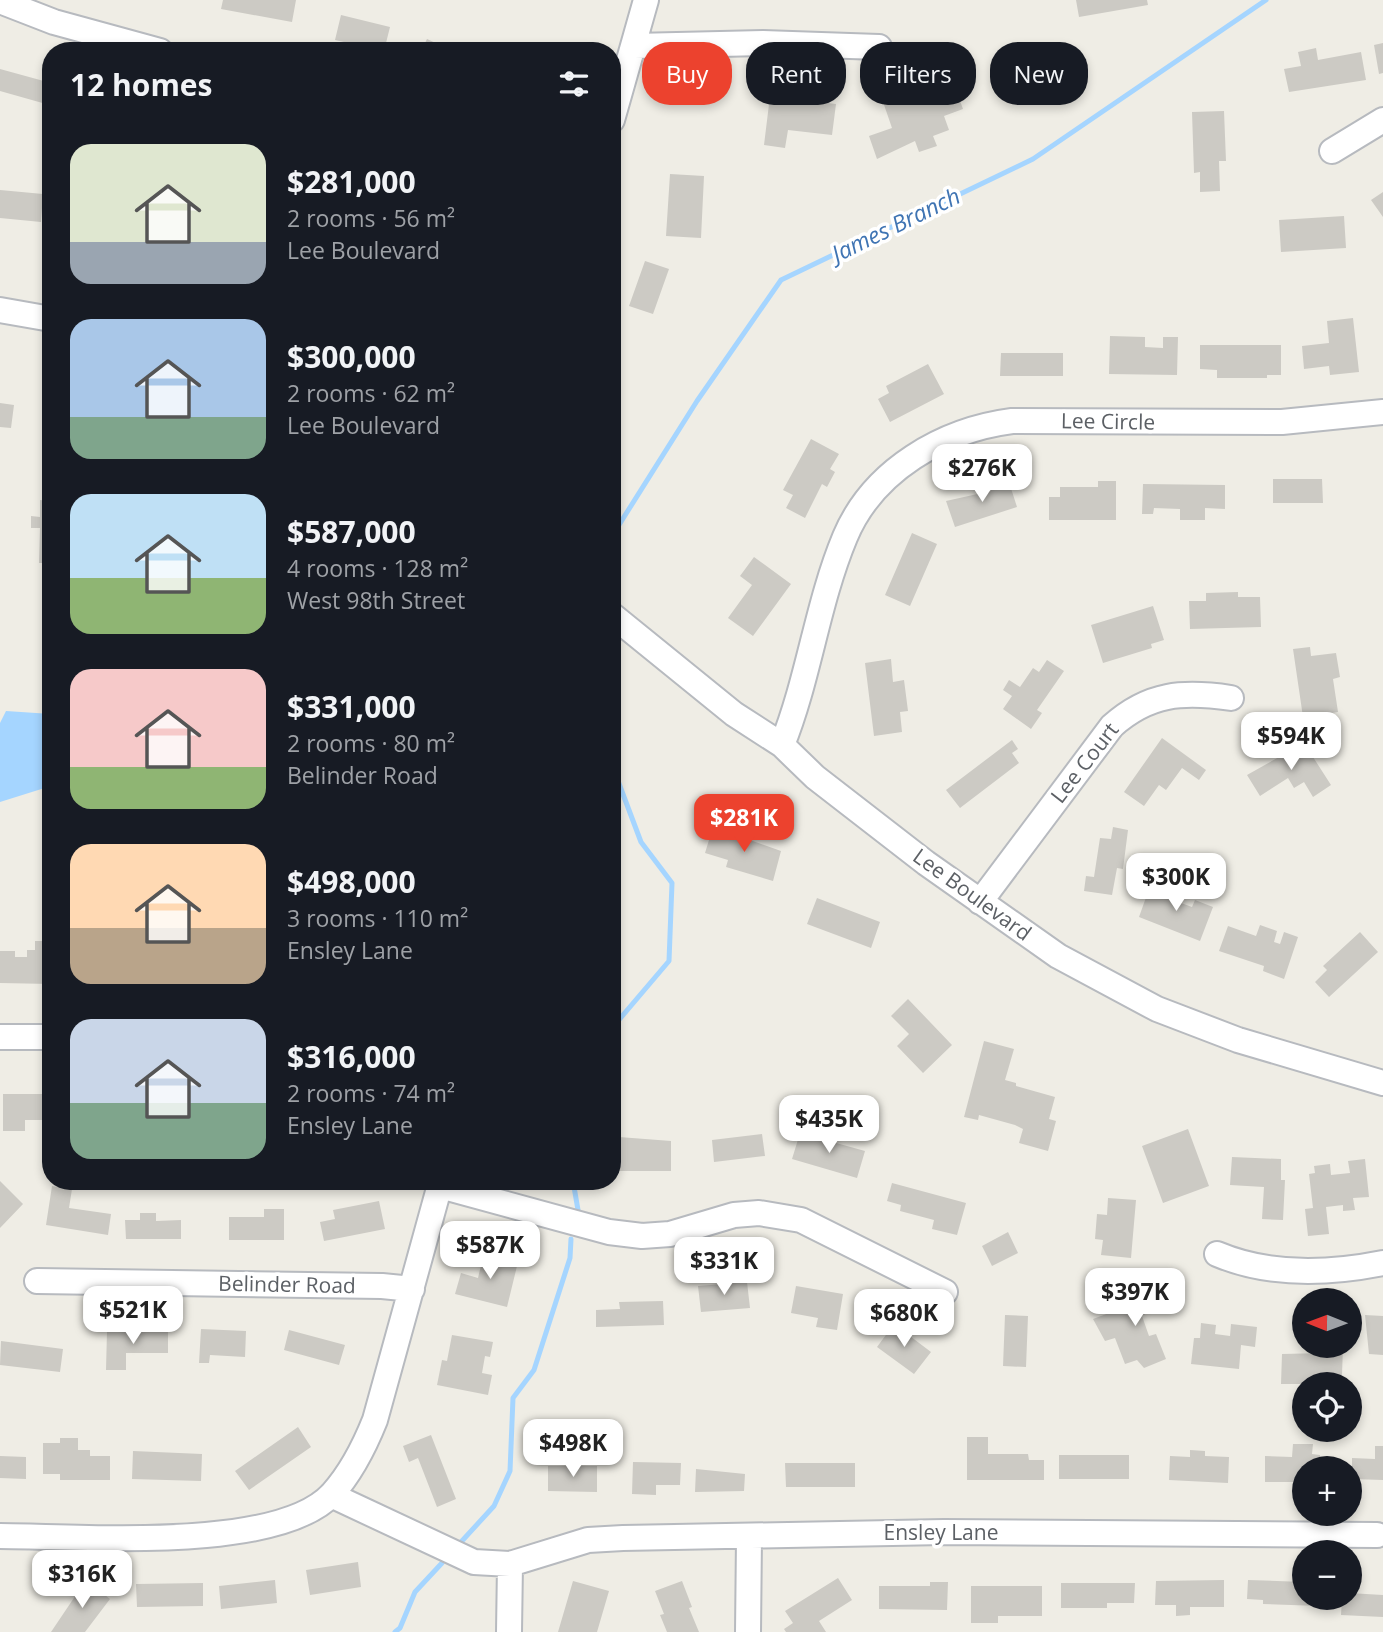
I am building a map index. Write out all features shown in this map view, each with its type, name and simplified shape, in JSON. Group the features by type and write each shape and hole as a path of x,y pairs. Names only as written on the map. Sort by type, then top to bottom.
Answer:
{"street":[{"path":"621,90 646,0"},
{"path":"0,1 54,22 127,42"},
{"path":"634,46 763,43 860,46"},
{"path":"1332,151 1383,120"},
{"path":"0,310 42,317"},
{"name":"Lee Circle","path":"782,745 797,708 845,536 872,495 918,453 973,429 1012,421 1282,422 1383,412"},
{"name":"Lee Boulevard","path":"621,622 734,713 782,745 815,777 980,902 1058,956 1157,1009 1237,1040 1383,1083"},
{"name":"Lee Court","path":"980,902 1112,726 1131,709 1153,699 1175,696 1231,698"},
{"path":"0,1037 42,1037"},
{"path":"0,1536 221,1536 276,1523 331,1495 365,1444 375,1420 439,1190"},
{"path":"465,1190 610,1232 642,1236 670,1234 734,1215 760,1213 788,1217 801,1220 945,1292"},
{"path":"1217,1254 1243,1265 1285,1270 1327,1271 1383,1263"},
{"name":"Belinder Road","path":"37,1281 382,1286 412,1289"},
{"name":"Ensley Lane","path":"331,1495 474,1562 510,1564 588,1540 930,1532 1377,1535"},
{"path":"748,1632 749,1538"},
{"path":"509,1632 510,1564"}],"water":[{"path":"6,711 42,713 42,789 0,802 0,723"}],"building":[{"path":"223,0 296,0 292,22 221,9"},
{"path":"1076,0 1147,0 1148,5 1079,17"},
{"path":"341,15 390,27 386,42 335,40"},
{"path":"1383,43 1383,73 1379,74 1374,45"},
{"path":"1316,48 1318,60 1361,52 1366,80 1289,92 1284,69 1301,66 1298,52"},
{"path":"0,69 42,81 42,103 0,91"},
{"path":"769,105 836,105 832,135 788,130 785,148 764,145"},
{"path":"884,105 962,105 963,109 944,116 949,130 933,136 937,146 919,152 915,141 877,159 869,136 892,128"},
{"path":"1224,111 1226,161 1219,161 1220,191 1200,192 1200,172 1194,173 1192,112"},
{"path":"670,174 704,176 701,238 666,236"},
{"path":"0,190 42,194 41,222 0,218"},
{"path":"1383,192 1383,217 1371,200"},
{"path":"1344,216 1346,248 1281,252 1279,220"},
{"path":"645,261 669,269 653,314 629,306"},
{"path":"1353,318 1359,372 1330,375 1329,366 1304,369 1302,346 1329,343 1327,321"},
{"path":"1110,336 1145,337 1145,347 1163,348 1163,337 1178,337 1177,375 1109,374"},
{"path":"1200,345 1281,345 1281,375 1267,375 1267,378 1217,378 1217,370 1200,369"},
{"path":"1001,353 1063,353 1063,376 1000,376"},
{"path":"928,364 944,394 890,422 878,399 889,393 886,386"},
{"path":"0,403 14,405 11,428 0,427"},
{"path":"811,439 839,454 830,469 835,472 827,487 822,484 805,518 786,508 793,495 783,490"},
{"path":"1008,479 1017,507 955,527 946,501 991,491 989,485"},
{"path":"1273,479 1322,479 1323,503 1273,503"},
{"path":"1098,481 1116,481 1116,520 1049,520 1049,497 1060,497 1060,487 1098,487"},
{"path":"1143,484 1225,485 1225,509 1205,508 1205,520 1180,520 1180,509 1154,508 1153,514 1142,514"},
{"path":"40,500 42,563 39,563 40,528 31,528 31,516 40,517"},
{"path":"912,533 937,544 910,606 885,595"},
{"path":"754,557 791,584 753,636 728,618 752,585 740,576"},
{"path":"1238,592 1238,597 1260,597 1261,627 1190,629 1189,601 1206,601 1206,593"},
{"path":"1153,606 1164,640 1151,644 1152,648 1103,663 1091,625"},
{"path":"1310,647 1311,656 1336,653 1340,677 1333,679 1338,712 1303,717 1293,649"},
{"path":"891,659 893,682 904,680 908,711 900,712 902,732 874,736 865,663"},
{"path":"1047,660 1064,671 1037,710 1042,713 1031,729 1003,709 1012,696 1003,690 1009,680 1020,687 1033,668 1039,672"},
{"path":"1162,738 1206,770 1199,780 1182,768 1166,790 1159,785 1144,806 1124,792"},
{"path":"1012,740 1018,749 1012,753 1019,763 960,808 946,790"},
{"path":"1304,743 1331,785 1313,797 1304,782 1294,788 1288,778 1260,796 1247,775"},
{"path":"713,827 781,851 773,881 726,867 728,860 705,853"},
{"path":"1113,827 1128,830 1123,869 1117,868 1112,895 1084,891 1086,876 1094,877 1100,838 1111,839"},
{"path":"1169,888 1185,894 1181,903 1192,907 1195,900 1213,907 1200,941 1139,917 1149,889 1166,896"},
{"path":"817,898 880,922 871,948 807,924"},
{"path":"1260,925 1277,931 1274,942 1280,944 1284,932 1298,937 1284,979 1263,971 1264,966 1219,951 1228,926 1256,936"},
{"path":"1360,932 1378,952 1329,997 1315,982 1327,970 1323,966"},
{"path":"35,941 42,941 42,984 0,983 0,951 15,951 15,957 27,957 27,950 35,950"},
{"path":"908,999 952,1045 923,1073 897,1046 909,1034 891,1016"},
{"path":"984,1041 1014,1049 1005,1080 1016,1083 1016,1086 1055,1097 1049,1119 1056,1121 1048,1151 1019,1143 1023,1129 1015,1125 979,1115 978,1120 964,1117"},
{"path":"3,1094 42,1094 42,1120 25,1120 25,1131 3,1131"},
{"path":"1188,1129 1209,1186 1163,1203 1142,1146"},
{"path":"800,1133 865,1151 857,1178 792,1159"},
{"path":"762,1134 765,1156 714,1162 712,1140"},
{"path":"621,1137 671,1141 671,1171 621,1171"},
{"path":"1232,1157 1281,1159 1281,1180 1285,1180 1283,1220 1262,1219 1264,1187 1230,1185"},
{"path":"1365,1159 1369,1197 1353,1198 1355,1210 1343,1211 1343,1205 1326,1207 1329,1234 1308,1236 1305,1209 1313,1208 1309,1174 1315,1173 1314,1166 1330,1164 1331,1175 1350,1173 1348,1161"},
{"path":"0,1181 23,1204 0,1228"},
{"path":"892,1183 966,1203 957,1235 932,1229 934,1220 900,1211 901,1205 887,1201"},
{"path":"51,1190 72,1190 69,1208 111,1214 108,1235 46,1225"},
{"path":"1108,1198 1136,1200 1131,1258 1101,1255 1103,1240 1095,1239 1097,1214 1107,1215"},
{"path":"379,1201 385,1229 324,1241 320,1222 335,1219 333,1210"},
{"path":"264,1209 284,1209 284,1240 229,1240 229,1217 264,1217"},
{"path":"140,1213 156,1213 156,1221 181,1220 181,1239 126,1239 125,1220 140,1220"},
{"path":"1008,1232 1018,1253 992,1266 982,1246"},
{"path":"484,1253 518,1262 507,1307 455,1294 461,1273 478,1278"},
{"path":"1157,1281 1169,1299 1142,1316 1149,1336 1156,1334 1166,1359 1144,1368 1137,1360 1125,1364 1115,1338 1105,1341 1093,1319 1125,1307"},
{"path":"747,1282 750,1308 701,1312 698,1286"},
{"path":"796,1286 843,1294 837,1330 816,1327 818,1318 791,1313"},
{"path":"663,1301 664,1325 596,1327 596,1310 620,1309 619,1302"},
{"path":"1005,1315 1028,1316 1026,1367 1003,1366"},
{"path":"1365,1315 1383,1316 1383,1355 1369,1354"},
{"path":"1201,1323 1216,1325 1215,1334 1230,1336 1231,1324 1257,1327 1255,1347 1241,1345 1239,1369 1191,1364 1194,1338 1200,1338"},
{"path":"894,1324 931,1352 914,1374 877,1347"},
{"path":"201,1329 246,1331 245,1357 210,1355 209,1363 199,1363"},
{"path":"289,1330 345,1345 339,1365 284,1350"},
{"path":"107,1331 168,1331 168,1353 126,1353 126,1370 106,1370"},
{"path":"452,1335 493,1342 490,1357 485,1356 482,1373 492,1375 488,1395 437,1385 442,1360 447,1361"},
{"path":"1,1341 63,1349 60,1372 0,1365"},
{"path":"1282,1354 1292,1354 1292,1358 1343,1358 1342,1372 1292,1372 1292,1384 1281,1384"},
{"path":"298,1427 311,1447 249,1490 235,1471"},
{"path":"431,1435 456,1499 437,1507 418,1458 409,1462 403,1446"},
{"path":"967,1437 988,1437 988,1454 1028,1454 1029,1460 1044,1460 1044,1480 967,1480"},
{"path":"60,1438 78,1438 78,1450 90,1450 90,1456 110,1456 110,1480 60,1480 60,1474 43,1474 43,1443 60,1443"},
{"path":"1293,1444 1313,1444 1312,1454 1320,1455 1320,1456 1292,1456"},
{"path":"1375,1446 1383,1446 1383,1480 1362,1479 1362,1458 1375,1459"},
{"path":"1190,1450 1205,1451 1205,1456 1229,1457 1228,1483 1169,1480 1170,1456 1190,1457"},
{"path":"133,1451 202,1454 201,1481 132,1479"},
{"path":"1059,1455 1129,1455 1129,1479 1059,1479"},
{"path":"0,1456 26,1457 26,1479 0,1478"},
{"path":"1265,1456 1292,1457 1292,1482 1265,1482"},
{"path":"633,1462 681,1463 680,1485 656,1485 656,1495 632,1494"},
{"path":"785,1463 855,1463 855,1487 786,1487"},
{"path":"548,1466 597,1466 597,1492 548,1491"},
{"path":"696,1469 745,1474 744,1491 695,1492"},
{"path":"358,1562 361,1587 310,1595 306,1570"},
{"path":"838,1578 852,1600 819,1621 826,1632 786,1632 784,1629 793,1623 785,1611"},
{"path":"86,1580 110,1599 85,1632 51,1632"},
{"path":"275,1580 277,1603 221,1609 219,1586"},
{"path":"1224,1580 1224,1607 1190,1607 1190,1615 1176,1616 1176,1605 1155,1605 1156,1581"},
{"path":"1248,1580 1292,1582 1292,1605 1263,1604 1263,1600 1247,1599"},
{"path":"573,1581 609,1591 597,1632 558,1632"},
{"path":"682,1581 699,1632 667,1632 660,1615 664,1614 655,1591"},
{"path":"930,1582 948,1582 947,1610 879,1609 879,1586 930,1586"},
{"path":"203,1583 203,1606 137,1607 136,1584"},
{"path":"1061,1583 1135,1583 1134,1603 1107,1603 1107,1608 1061,1608"},
{"path":"971,1586 1042,1586 1042,1616 998,1616 998,1623 971,1623"},
{"path":"1362,1594 1383,1595 1383,1617 1341,1615 1341,1610 1362,1610"}],"waterway":[{"name":"James Branch","path":"621,522 697,401 781,280 1033,159 1266,0"},
{"name":"James Branch","path":"621,789 641,842 672,883 669,961 621,1017"},
{"name":"James Branch","path":"575,1190 578,1210"},
{"name":"James Branch","path":"461,1542 494,1506 510,1471 513,1398 534,1370 570,1258 571,1239"},
{"name":"James Branch","path":"395,1632 400,1628 415,1592 442,1563"}]}
